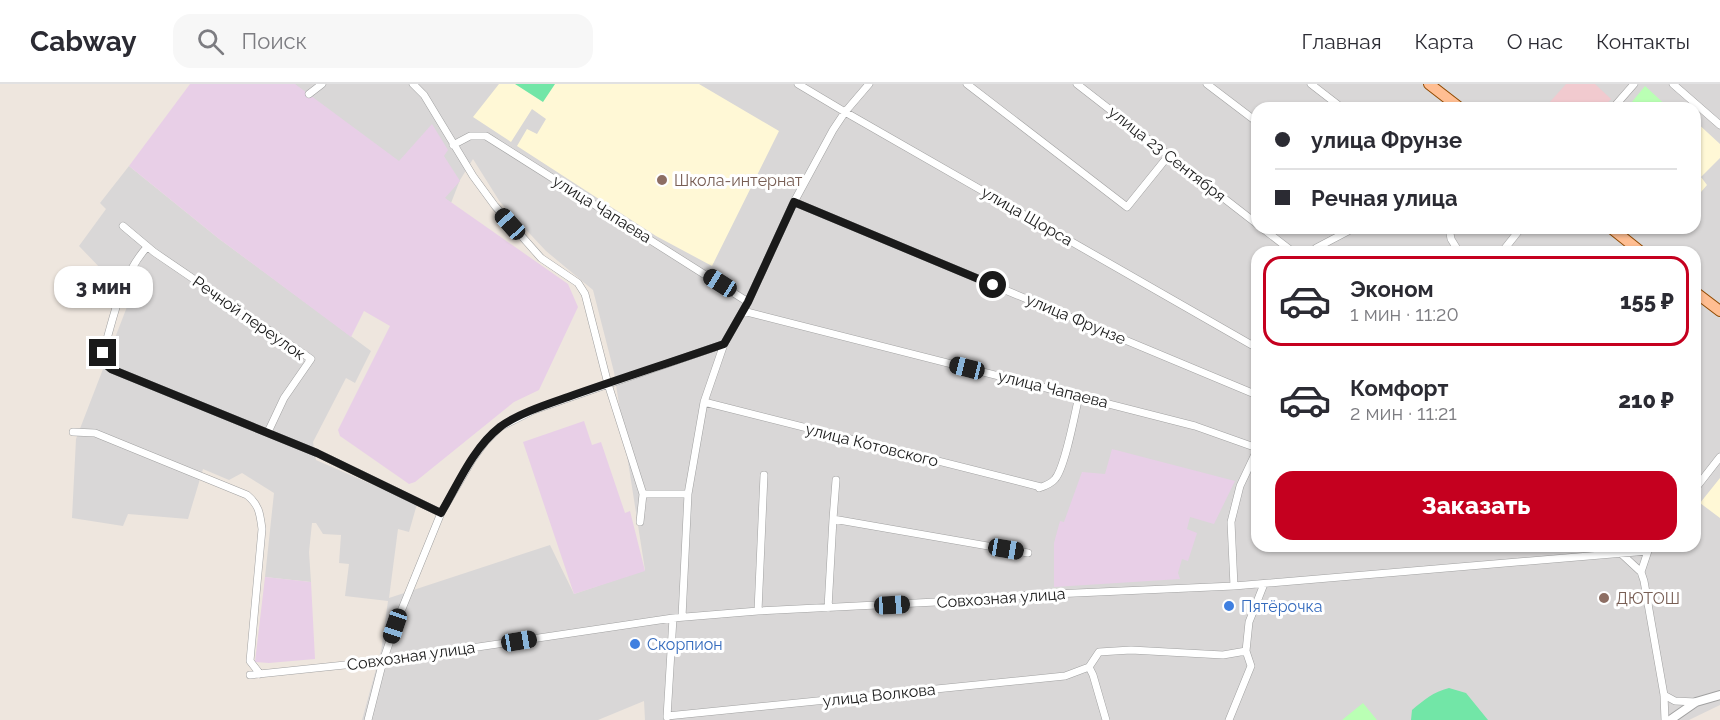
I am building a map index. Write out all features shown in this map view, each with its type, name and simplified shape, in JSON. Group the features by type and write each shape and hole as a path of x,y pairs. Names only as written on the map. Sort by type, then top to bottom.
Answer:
{"main road":[{"path":"1429,84 1452,102"},
{"path":"1618,234 1634,246"},
{"path":"1701,297 1720,311"}],"street":[{"path":"309,94 322,84"},
{"path":"413,84 424,94 453,145 495,206 541,258 578,283 585,294 608,384 643,494 640,522"},
{"name":"улица Щорса","path":"798,84 1251,345"},
{"path":"682,617 688,494 704,402 724,344 748,302 794,202 833,130 844,112 869,84"},
{"path":"967,84 1127,207 1169,156"},
{"name":"улица 23 Сентября","path":"1077,84 1251,219"},
{"path":"1207,84 1251,117"},
{"path":"1311,84 1334,102"},
{"path":"1618,102 1634,84"},
{"path":"1673,84 1694,102"},
{"path":"1701,108 1720,125"},
{"name":"улица Чапаева","path":"453,145 470,136 486,136 748,302"},
{"name":"улица Фрунзе","path":"794,202 1251,392"},
{"name":"Речной переулок","path":"123,226 147,247 311,359 284,398 268,432"},
{"path":"1270,234 1285,246"},
{"path":"1320,246 1343,234"},
{"path":"1507,246 1516,234"},
{"path":"147,247 136,259 123,285 103,353 105,364 111,369 317,453 441,513"},
{"name":"улица Чапаева","path":"743,311 1195,426 1251,447"},
{"path":"368,720 383,661 395,626 441,513 485,442 500,427 534,410 724,344"},
{"name":"улица Котовского","path":"704,402 1040,487 1048,485 1056,478 1063,464 1079,396"},
{"path":"73,432 95,434 247,495 254,501 260,509 262,529 250,662 260,674"},
{"path":"1701,481 1720,457"},
{"path":"1233,586 1232,522 1240,486 1251,462"},
{"path":"758,612 764,475"},
{"path":"828,608 836,480"},
{"path":"643,494 688,494"},
{"path":"833,519 1028,553"},
{"name":"Совхозная улица","path":"250,675 383,661 682,617 1031,595 1264,584 1626,552"},
{"path":"1641,572 1648,552"},
{"path":"1620,553 1641,572 1644,581 1664,695 1665,720"},
{"path":"1230,720 1251,666 1246,651 1249,622 1264,584"},
{"path":"667,718 673,618"},
{"name":"улица Волкова","path":"667,718 1065,676 1089,667 1099,652 1131,650 1223,656 1246,651"},
{"path":"1089,667 1094,675 1106,720"},
{"path":"1664,695 1675,701 1696,702 1720,695"},
{"path":"1671,720 1696,702"}],"shaded area":[{"path":"190,84 295,84 399,161 432,124 448,150 444,156 460,181 445,198 568,284 578,307 539,390 514,402 415,482 409,484 340,436 338,430 390,326 364,311 351,337 218,238 129,166"},
{"path":"294,84 1720,84 1720,705 1689,720 645,720 644,701 598,720 362,720 381,651 388,601 345,596 349,564 339,563 341,535 323,534 316,523 312,523 309,552 311,582 265,577 274,493 242,473 229,480 203,469 188,519 128,514 123,526 72,518 76,439 130,299 79,246 106,209 100,203 129,166 218,238 371,351 355,383 346,378 313,442 316,460 417,504 409,532 398,529 389,598 550,545 574,594 645,570 614,372 593,290 546,251 500,202 473,159 460,180 451,203"},
{"name":"Школа-интернат","path":"499,84 699,84 779,131 712,266 656,236 517,146 527,129 537,134 546,119 532,109 511,142 473,117"},
{"path":"1566,84 1595,84 1611,99 1608,102 1550,102"},
{"path":"1701,127 1720,144 1720,158 1701,177"},
{"path":"1701,177 1707,185 1701,192"},
{"path":"584,421 592,445 601,442 625,513 630,511 645,571 574,594 523,442"},
{"path":"1112,449 1235,481 1214,524 1190,517 1187,529 1197,533 1188,561 1182,559 1178,573 1180,579 1054,587 1054,543 1060,521 1064,522 1082,472 1105,474"},
{"path":"1720,478 1720,518 1701,502"},
{"path":"265,577 311,582 315,659 255,662"}],"green space":[{"path":"515,84 555,84 543,102"},
{"path":"1645,86 1662,102 1632,102"},
{"path":"1449,688 1466,693 1488,720 1411,720 1412,710 1433,694"},
{"path":"1363,703 1377,720 1342,720"}],"place":[{"name":"Школа-интернат","path":"662,180"},
{"name":"ДЮТОШ","path":"1604,598"},
{"name":"Пятёрочка","path":"1229,606"},
{"name":"Скорпион","path":"635,644"}],"route":[{"path":"103,353 105,364 111,369 317,453 441,513 485,442 511,420 589,390 724,344 748,302 794,202 993,285"}]}
